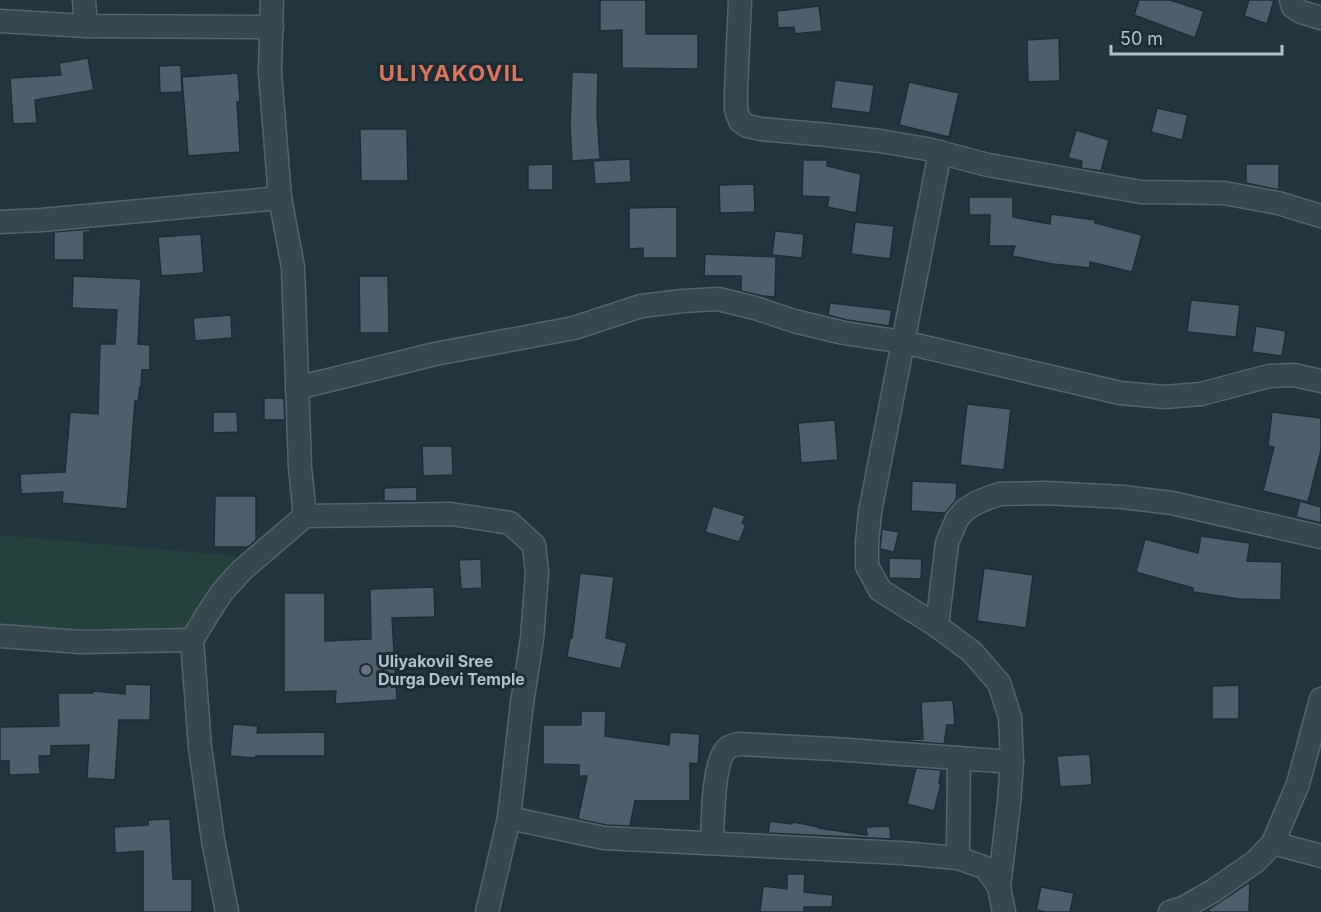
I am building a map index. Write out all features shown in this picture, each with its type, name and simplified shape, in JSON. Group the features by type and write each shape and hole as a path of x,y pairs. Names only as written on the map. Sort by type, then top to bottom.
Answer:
{"street":[{"path":"84,0 86,26"},
{"path":"272,0 270,72 280,198 293,267 300,467 305,516"},
{"path":"740,0 736,110 740,121 747,126 880,141 940,152 988,165 1141,192 1224,193 1278,203 1321,216"},
{"path":"1291,0 1293,8 1321,18"},
{"path":"0,21 86,26 272,27"},
{"path":"940,152 870,512 867,566 880,590 937,626 972,652 999,683 1010,717 1012,762 999,887 1004,912"},
{"path":"0,222 280,198"},
{"path":"297,388 435,354 574,327 641,306 718,299 844,333 903,342 1120,393 1165,397 1201,394 1269,376 1294,375 1321,381"},
{"path":"937,626 947,543 954,525 965,510 1000,494 1044,493 1172,502 1321,537"},
{"path":"227,912 213,840 200,747 192,640 223,591 242,570 305,516 452,514 510,523 534,545 537,572 532,639 508,818 487,912"},
{"path":"0,636 81,642 192,640"},
{"path":"1170,912 1183,908 1213,891 1256,861 1273,843 1298,784 1321,699"},
{"path":"712,843 718,765 724,752 729,747 738,744 1012,762"},
{"path":"958,858 959,758"},
{"path":"508,818 604,838 958,858 986,868 999,887"},
{"path":"1273,843 1321,856"}],"green space":[{"path":"0,535 236,556 186,635 0,630"}],"building":[{"path":"600,0 646,0 646,34 698,34 698,69 622,68 622,30 600,31"},
{"path":"1139,0 1170,0 1204,11 1195,38 1134,15"},
{"path":"1249,0 1274,0 1267,24 1244,16"},
{"path":"819,6 822,31 795,34 794,27 778,28 777,11"},
{"path":"1059,38 1060,81 1028,82 1027,40"},
{"path":"88,58 94,90 35,100 37,123 13,124 10,78 61,75 59,63"},
{"path":"181,65 182,92 160,93 159,66"},
{"path":"572,72 598,73 597,114 600,159 572,161 570,126"},
{"path":"238,73 240,152 188,156 182,77"},
{"path":"835,80 874,85 870,113 831,108"},
{"path":"909,82 959,93 949,137 899,125"},
{"path":"1157,108 1188,115 1182,140 1151,132"},
{"path":"360,129 407,129 408,181 361,181"},
{"path":"1076,130 1109,140 1101,171 1081,168 1082,161 1068,158"},
{"path":"630,159 631,182 595,184 593,161"},
{"path":"803,160 827,160 827,166 861,174 856,213 827,207 829,197 802,196"},
{"path":"553,164 553,190 528,190 528,165"},
{"path":"1246,164 1279,164 1279,190 1246,183"},
{"path":"754,184 755,212 720,213 719,185"},
{"path":"969,197 1013,197 1013,217 1050,224 1051,214 1095,220 1095,223 1142,235 1132,272 1090,262 1090,268 1053,264 1012,256 1015,246 989,246 990,215 969,215"},
{"path":"677,207 677,258 643,258 643,248 629,249 629,208"},
{"path":"855,222 894,226 890,259 851,254"},
{"path":"90,229 91,232 84,232 84,260 54,260 54,232"},
{"path":"775,231 804,234 802,258 772,255"},
{"path":"201,234 204,273 161,276 158,237"},
{"path":"705,254 776,257 775,297 741,291 741,276 704,276"},
{"path":"73,276 141,279 138,344 150,345 150,370 142,370 138,402 135,401 127,509 62,503 63,492 21,494 20,474 65,472 70,412 98,414 100,344 115,344 117,310 72,308"},
{"path":"359,276 388,276 389,333 360,333"},
{"path":"1191,300 1240,305 1236,337 1187,332"},
{"path":"830,303 892,310 889,326 828,315"},
{"path":"231,315 232,338 195,341 193,318"},
{"path":"1256,326 1286,331 1282,356 1252,352"},
{"path":"264,398 284,398 285,420 264,420"},
{"path":"967,404 1011,409 1004,470 960,465"},
{"path":"213,412 237,412 238,432 213,433"},
{"path":"1272,412 1321,418 1321,450 1308,502 1263,491 1274,447 1268,446"},
{"path":"835,420 838,460 801,463 798,423"},
{"path":"422,446 452,446 453,475 423,476"},
{"path":"912,481 957,483 956,500 945,513 911,511"},
{"path":"417,487 417,501 384,501 384,488"},
{"path":"215,496 256,496 256,540 248,547 214,547"},
{"path":"1300,501 1321,507 1321,523 1296,517"},
{"path":"713,506 745,516 742,523 746,525 739,542 705,532"},
{"path":"882,529 899,532 894,552 880,549"},
{"path":"1201,536 1250,543 1247,561 1282,562 1281,600 1239,599 1193,592 1193,588 1136,572 1145,539 1198,553"},
{"path":"889,558 922,559 921,579 889,578"},
{"path":"481,559 482,588 461,589 459,560"},
{"path":"984,568 1033,575 1026,628 977,621"},
{"path":"580,573 614,577 606,638 627,643 621,669 567,657 570,638 572,638"},
{"path":"434,587 435,617 392,618 397,700 335,704 336,691 284,692 284,593 325,593 325,641 371,639 370,589"},
{"path":"125,684 151,685 150,720 119,720 115,780 87,778 89,745 51,746 51,756 39,756 40,774 9,775 9,761 0,761 0,727 59,726 58,693 93,693 93,691 125,694"},
{"path":"1239,685 1239,719 1212,719 1212,686"},
{"path":"953,700 955,725 947,725 944,744 896,740 923,739 921,702"},
{"path":"581,711 606,711 605,736 669,745 670,732 700,734 698,764 690,763 690,801 635,801 630,826 606,825 578,819 587,776 579,776 579,765 543,764 543,725 581,725"},
{"path":"233,724 258,726 257,733 325,732 325,756 256,756 255,758 230,756"},
{"path":"1090,754 1092,785 1060,787 1057,756"},
{"path":"916,768 941,770 939,783 941,784 934,811 907,804"},
{"path":"170,819 173,879 192,879 192,912 143,912 143,851 115,853 114,827 148,825 148,820"},
{"path":"770,821 792,824 793,822 867,835 866,827 890,826 891,839 768,833"},
{"path":"787,874 805,874 804,892 833,895 832,907 804,907 804,912 760,912 763,886 787,889"},
{"path":"1250,882 1249,912 1209,912 1209,909"},
{"path":"1041,887 1074,893 1070,912 1036,910"}],"place":[{"name":"Uliyakovil Sree Durga Devi Temple","path":"366,670"}],"district":[{"name":"ULIYAKOVIL","path":"452,73"}]}
